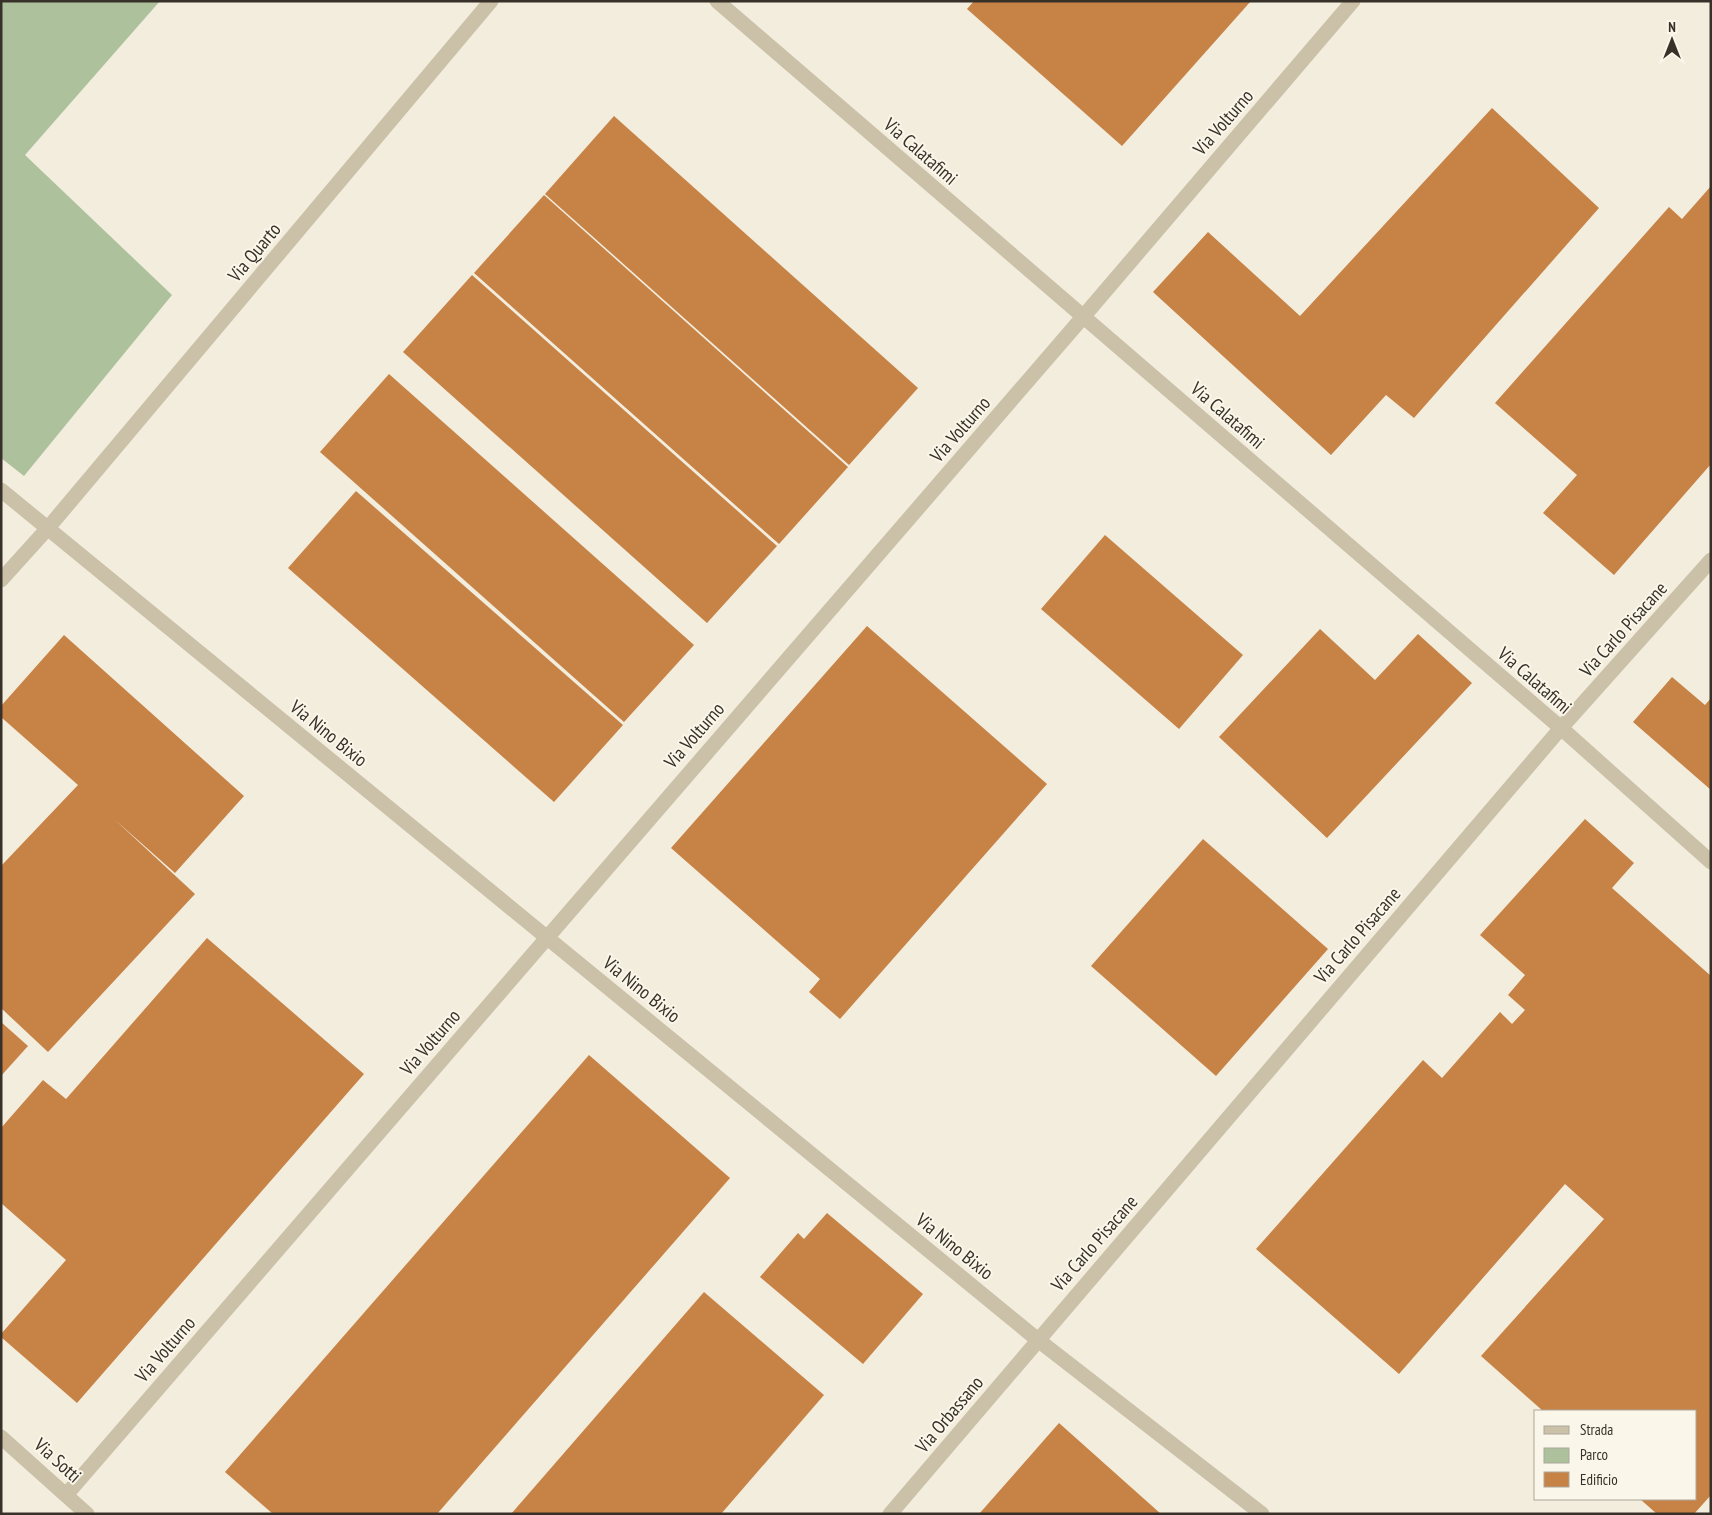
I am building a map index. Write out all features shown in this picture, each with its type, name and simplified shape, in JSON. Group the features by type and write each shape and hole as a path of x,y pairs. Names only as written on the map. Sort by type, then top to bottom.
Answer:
{"street":[{"name":"Via Quarto","path":"1,580 48,528 491,1"},
{"name":"Via Calatafimi","path":"717,1 1560,728 1711,862"},
{"name":"Via Volturno","path":"66,1495 1083,317 1353,1"},
{"name":"Via Nino Bixio","path":"1,490 1038,1340 1262,1514"},
{"name":"Via Carlo Pisacane","path":"1038,1340 1560,728 1711,560"},
{"name":"Via Orbassano","path":"890,1514 1038,1340"},
{"name":"Via Sotti","path":"1,1437 87,1514"}],"green space":[{"path":"1,1 160,1 25,155 172,295 24,476 1,458"}],"building":[{"path":"974,1 1251,1 1122,146 967,9"},
{"path":"1492,108 1599,208 1414,418 1386,395 1331,455 1153,292 1208,232 1300,316"},
{"path":"614,116 918,388 849,465 545,194"},
{"path":"1711,186 1711,464 1614,575 1543,513 1577,475 1495,403 1669,207 1682,219"},
{"path":"544,195 848,467 779,544 474,273"},
{"path":"472,275 777,546 707,623 403,352"},
{"path":"389,374 694,645 624,722 320,452"},
{"path":"356,491 623,725 554,802 288,568"},
{"path":"1105,535 1243,655 1179,729 1041,609"},
{"path":"867,626 1047,784 840,1019 809,992 820,979 671,848"},
{"path":"1320,629 1375,680 1418,634 1472,683 1327,838 1219,737"},
{"path":"64,635 244,796 175,873 114,819 195,894 48,1052 1,1008 1,866 78,785 1,717 1,706"},
{"path":"1672,677 1705,705 1711,698 1711,790 1633,722"},
{"path":"1585,819 1634,863 1612,888 1711,976 1711,1495 1694,1514 1657,1514 1641,1500 1697,1500 1697,1410 1542,1410 1481,1356 1604,1219 1565,1184 1399,1374 1256,1249 1423,1060 1442,1078 1500,1012 1512,1024 1525,1010 1508,995 1525,975 1480,935"},
{"path":"1203,839 1328,949 1216,1076 1091,966"},
{"path":"207,938 364,1074 77,1403 1,1337 1,1334 66,1260 1,1203 1,1128 43,1080 66,1099"},
{"path":"1,1022 28,1046 1,1076"},
{"path":"589,1055 730,1178 437,1514 273,1514 225,1472"},
{"path":"827,1213 923,1294 863,1364 760,1277 798,1233 804,1239"},
{"path":"704,1292 824,1395 721,1514 511,1514"},
{"path":"1059,1423 1161,1514 979,1514"}]}
